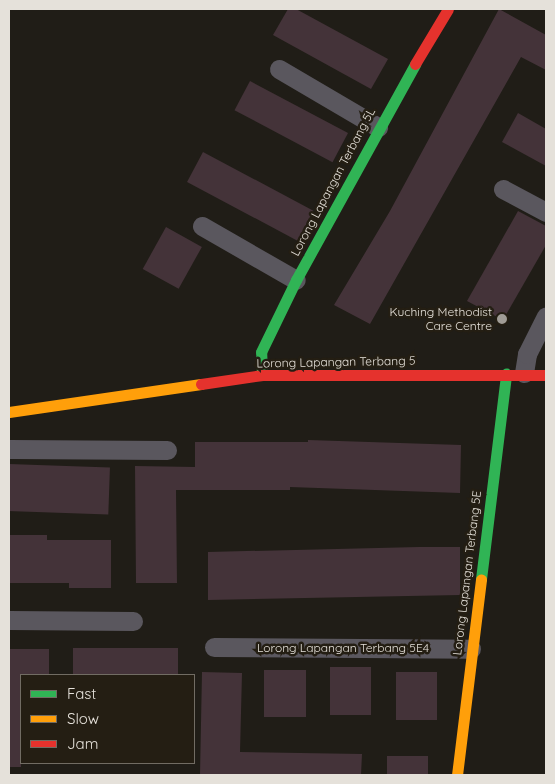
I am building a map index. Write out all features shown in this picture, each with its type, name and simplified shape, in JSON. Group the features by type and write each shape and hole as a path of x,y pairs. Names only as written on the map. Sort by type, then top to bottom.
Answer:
{"street":[{"name":"Lorong Lapangan Terbang 5L","path":"262,375 261,352 296,280 378,127 448,9"},
{"path":"279,69 378,127"},
{"path":"503,189 546,212"},
{"path":"202,226 296,280"},
{"path":"515,374 546,316"},
{"name":"Lorong Lapangan Terbang 5E","path":"457,775 471,649 515,374"},
{"name":"Lorong Lapangan Terbang 5","path":"9,412 262,375 546,375"},
{"path":"9,449 167,450"},
{"path":"9,620 133,621"},
{"name":"Lorong Lapangan Terbang 5E4","path":"214,647 471,649"}],"building":[{"path":"288,9 296,9 388,59 371,89 273,35"},
{"path":"499,9 546,35 546,70 521,57 370,324 334,305 390,211"},
{"path":"250,81 348,133 333,162 235,110"},
{"path":"518,113 546,129 546,166 502,142"},
{"path":"203,152 313,211 297,241 187,182"},
{"path":"518,211 546,226 546,245 503,320 467,301"},
{"path":"166,227 202,247 179,289 143,269"},
{"path":"308,440 461,445 460,493 290,487 290,490 176,490 177,583 136,583 135,466 195,467 195,442 308,442"},
{"path":"9,464 110,468 108,514 9,511"},
{"path":"9,535 47,535 47,540 111,540 111,588 69,588 69,583 9,583"},
{"path":"460,547 460,595 208,600 208,552"},
{"path":"73,648 178,648 178,674 73,674"},
{"path":"9,649 49,649 49,674 20,674 21,767 9,767"},
{"path":"330,667 371,667 371,715 330,715"},
{"path":"264,670 306,670 306,717 264,717"},
{"path":"202,672 242,673 240,752 362,754 361,775 200,775"},
{"path":"396,672 437,672 437,720 396,720"},
{"path":"387,756 428,756 428,775 387,775"}],"traffic: fast":[{"path":"262,375 261,352 296,280 415,64"},
{"path":"481,579 506,374"}],"traffic: slow":[{"path":"9,412 201,384"},
{"path":"457,775 481,579"}],"traffic: jam":[{"path":"415,64 448,9"},
{"path":"201,384 262,375 546,375"}],"place":[{"name":"Kuching Methodist Care Centre","path":"502,319"}]}
